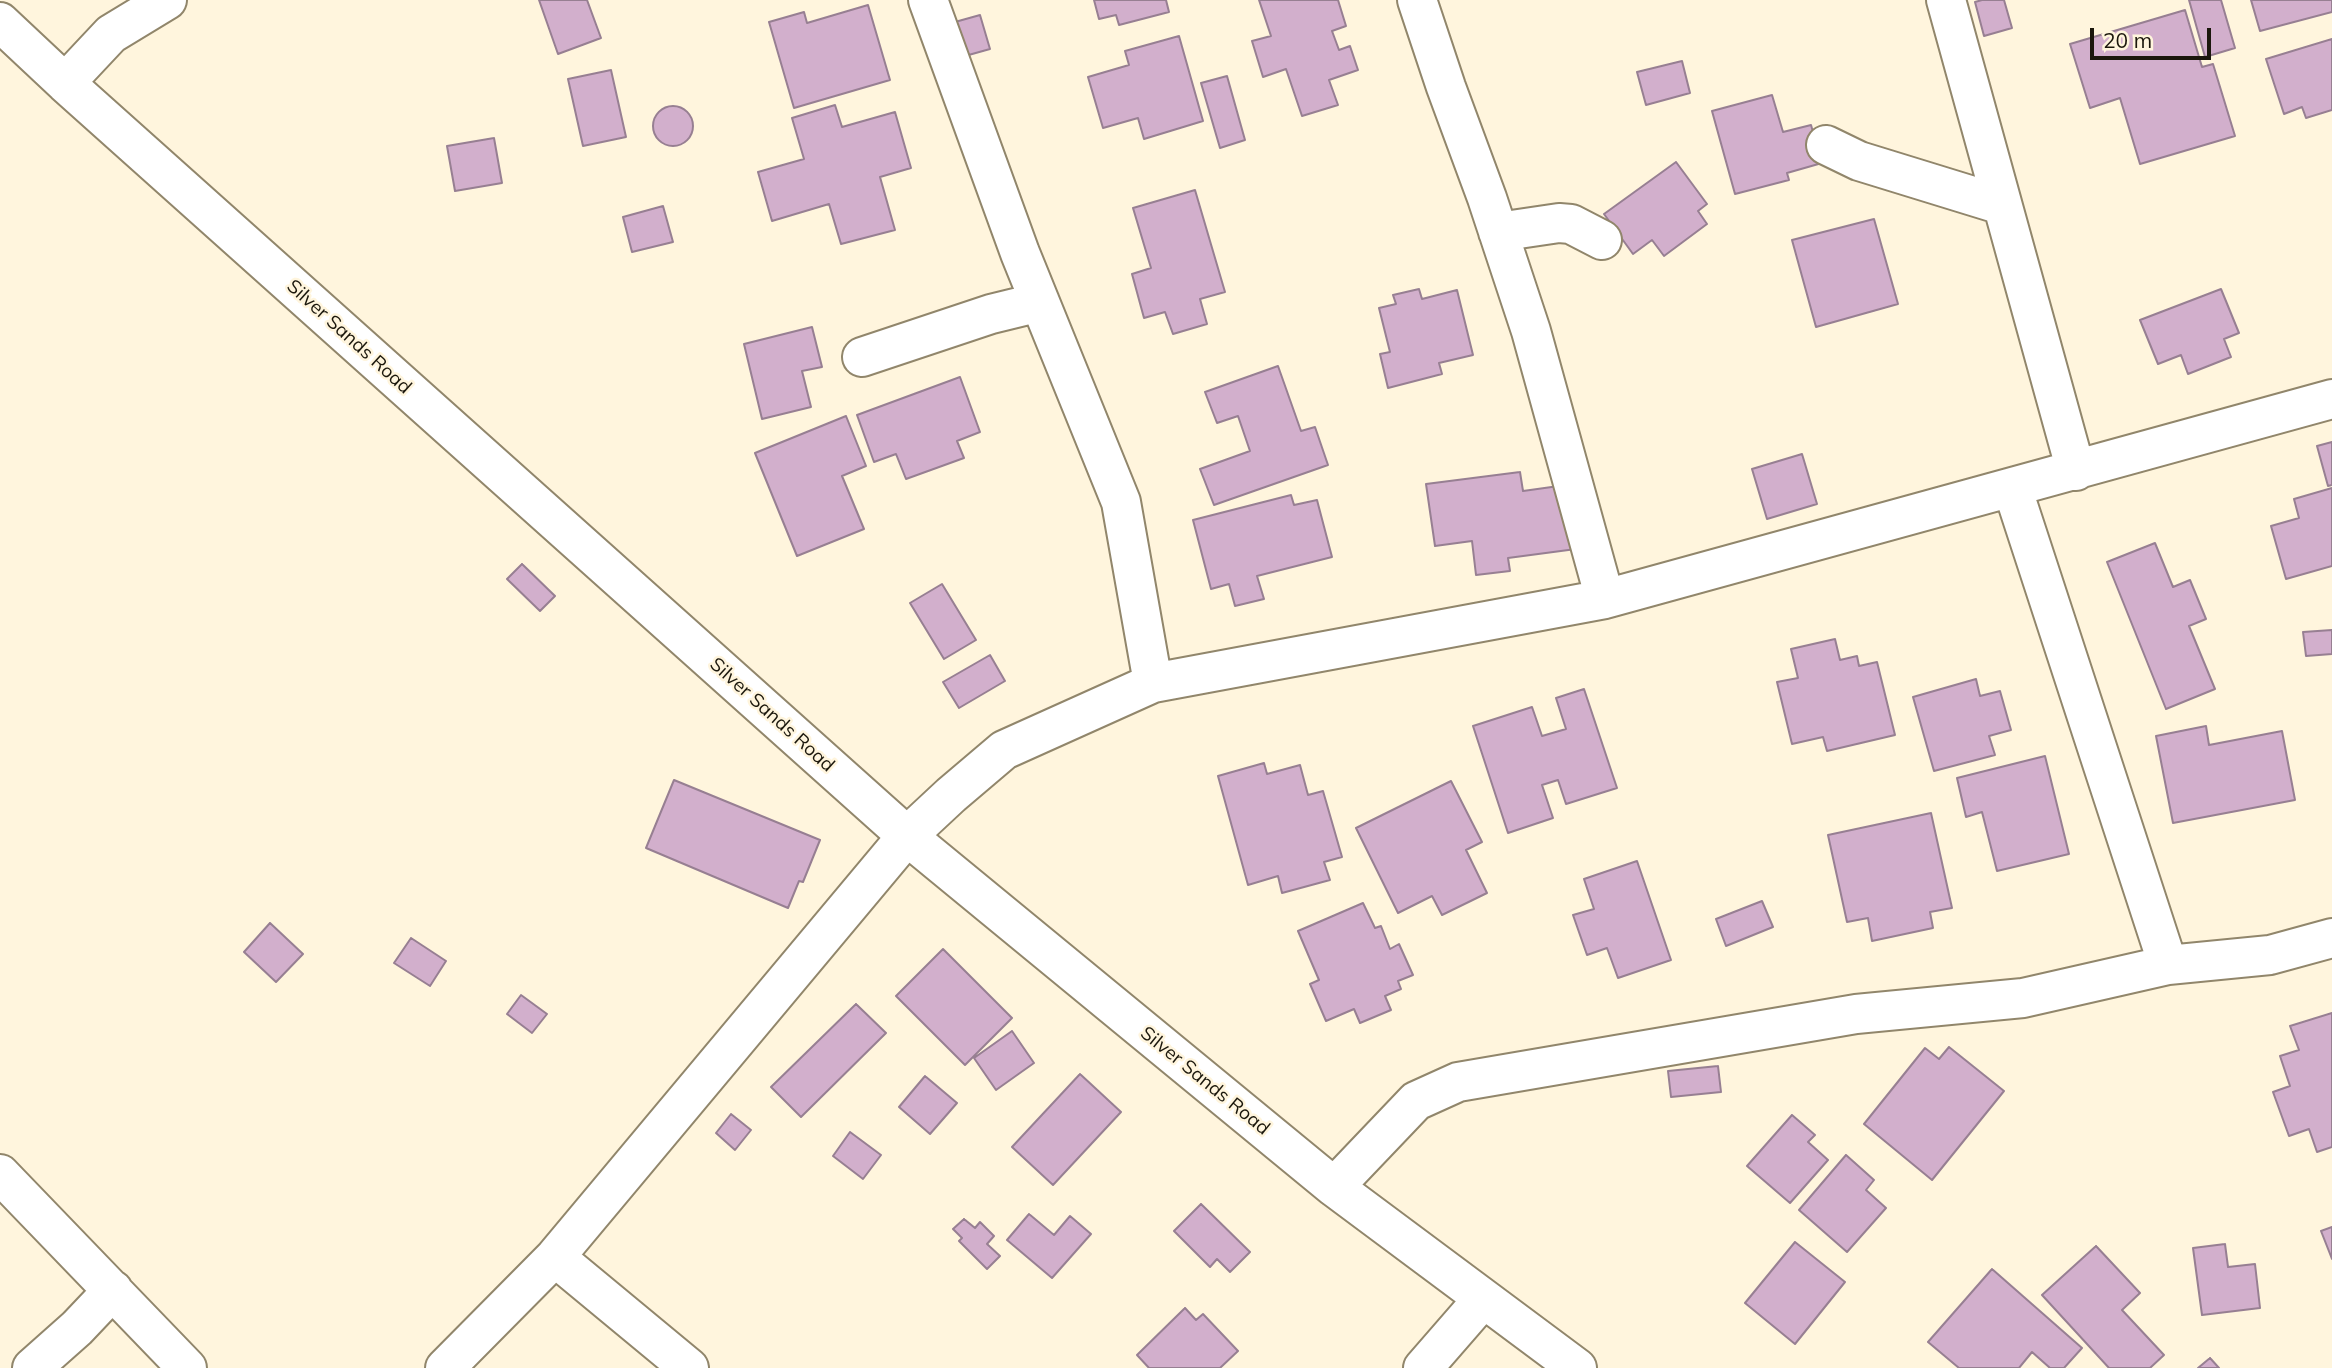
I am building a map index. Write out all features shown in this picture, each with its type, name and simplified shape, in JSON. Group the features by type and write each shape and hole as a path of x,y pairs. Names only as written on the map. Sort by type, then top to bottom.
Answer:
{"street":[{"path":"65,83 110,34 167,0"},
{"path":"928,0 1040,302 1121,502 1153,683"},
{"path":"1417,0 1531,331 1605,599"},
{"path":"1946,0 2076,471"},
{"name":"Silver Sands Road","path":"0,22 907,836 1334,1187 1577,1368"},
{"path":"1826,145 1859,161 2002,205"},
{"path":"1499,232 1559,223 1571,224 1602,240"},
{"path":"862,357 991,314 1040,302"},
{"path":"445,1368 555,1257 907,836 951,794 1004,750 1153,683 1605,599 2332,399"},
{"path":"2012,487 2168,965"},
{"path":"1334,1187 1416,1101 1458,1082 1856,1014 2023,998 2168,965 2270,955 2332,938"},
{"path":"0,1174 187,1368"},
{"path":"555,1257 689,1368"},
{"path":"32,1368 77,1328 113,1290"},
{"path":"1423,1368 1483,1298"}],"building":[{"path":"539,0 587,0 601,38 558,54"},
{"path":"1094,0 1166,0 1169,12 1119,25 1116,15 1099,19"},
{"path":"1259,0 1338,0 1346,26 1332,31 1339,50 1350,46 1358,70 1329,80 1338,105 1302,116 1286,69 1263,77 1252,41 1271,36"},
{"path":"2004,0 2012,28 1984,36 1975,2"},
{"path":"2189,0 2221,0 2235,48 2205,57"},
{"path":"2251,0 2332,0 2332,12 2260,31"},
{"path":"868,5 890,80 794,108 769,22 804,12 807,23"},
{"path":"2185,10 2202,67 2213,64 2235,136 2140,164 2120,98 2090,108 2070,44"},
{"path":"980,15 990,49 965,56 955,22"},
{"path":"1179,36 1203,121 1144,139 1138,118 1103,128 1088,77 1129,65 1125,51"},
{"path":"2332,39 2332,110 2306,118 2302,107 2284,114 2266,59"},
{"path":"1682,61 1690,93 1646,105 1637,72"},
{"path":"611,70 626,137 583,146 568,79"},
{"path":"1227,76 1245,140 1220,148 1201,83"},
{"path":"1772,95 1783,132 1811,125 1822,163 1787,173 1789,180 1735,194 1712,111"},
{"path":"835,105 842,127 895,112 911,168 880,177 895,230 841,244 829,204 772,221 758,172 804,159 792,118"},
{"path":"673,106 687,112 693,126 687,140 673,146 659,140 653,126 659,112"},
{"path":"494,138 502,183 455,191 447,146"},
{"path":"1676,162 1707,204 1698,211 1707,224 1664,256 1652,240 1633,254 1604,214"},
{"path":"1195,190 1225,292 1200,299 1207,324 1173,334 1165,312 1144,318 1132,274 1151,268 1133,208"},
{"path":"663,206 673,242 632,252 623,217"},
{"path":"1874,219 1898,304 1816,327 1792,240"},
{"path":"1419,289 1422,299 1457,290 1473,355 1439,363 1442,374 1388,388 1380,354 1390,352 1379,308 1396,304 1393,295"},
{"path":"2221,289 2239,333 2224,339 2231,357 2188,374 2181,355 2158,364 2140,320"},
{"path":"812,327 822,367 802,371 811,407 762,419 744,344"},
{"path":"1278,366 1301,431 1315,427 1328,465 1214,505 1200,469 1250,451 1238,416 1217,423 1205,392"},
{"path":"960,377 980,432 957,441 964,458 906,479 896,454 874,462 857,415"},
{"path":"846,416 866,466 842,476 864,529 797,556 755,453"},
{"path":"2332,442 2332,485 2328,486 2317,446"},
{"path":"1802,454 1817,504 1767,519 1752,469"},
{"path":"1520,472 1523,491 1566,485 1576,549 1508,558 1510,571 1476,575 1472,541 1435,546 1426,484"},
{"path":"2332,488 2332,566 2286,579 2271,526 2299,518 2294,499"},
{"path":"1291,495 1294,505 1317,500 1332,557 1257,576 1264,599 1235,606 1229,584 1211,589 1193,520"},
{"path":"2155,543 2173,587 2190,580 2206,619 2189,626 2215,689 2166,709 2107,562"},
{"path":"522,564 555,596 540,611 507,579"},
{"path":"942,584 976,640 944,659 910,603"},
{"path":"2332,630 2332,654 2306,656 2303,632"},
{"path":"1835,639 1840,660 1857,656 1859,666 1877,662 1895,735 1827,751 1823,737 1792,744 1777,682 1798,678 1791,649"},
{"path":"990,655 1005,681 959,708 943,682"},
{"path":"1976,679 1980,696 2000,691 2011,730 1989,736 1995,755 1934,771 1913,697"},
{"path":"1584,689 1617,788 1566,804 1558,780 1542,785 1553,818 1508,833 1473,726 1532,707 1542,736 1566,729 1556,698"},
{"path":"2206,726 2209,745 2282,731 2295,800 2173,823 2156,736"},
{"path":"2045,756 2069,854 1997,871 1982,812 1966,817 1957,778"},
{"path":"1264,763 1267,774 1300,765 1308,795 1323,791 1342,857 1324,862 1330,880 1282,893 1278,876 1248,885 1218,776"},
{"path":"674,780 820,840 803,882 799,881 788,908 646,848"},
{"path":"1451,781 1482,842 1466,850 1487,893 1442,915 1432,896 1398,913 1356,828"},
{"path":"1931,813 1952,908 1930,912 1933,928 1872,941 1868,918 1847,922 1828,835"},
{"path":"1637,861 1671,960 1618,978 1607,948 1587,955 1573,915 1594,909 1584,879"},
{"path":"1762,901 1773,927 1726,946 1716,919"},
{"path":"1363,903 1375,928 1381,926 1390,949 1399,944 1413,975 1398,981 1401,989 1385,996 1391,1010 1360,1023 1354,1009 1326,1021 1310,984 1319,980 1298,931"},
{"path":"270,923 303,954 276,982 244,952"},
{"path":"411,938 446,961 430,986 394,963"},
{"path":"943,949 1012,1018 965,1065 896,996"},
{"path":"521,995 547,1014 532,1033 507,1014"},
{"path":"856,1004 886,1033 801,1117 771,1087"},
{"path":"2332,1013 2332,1147 2317,1152 2309,1129 2289,1136 2273,1092 2290,1086 2280,1056 2299,1050 2290,1026"},
{"path":"1012,1031 1034,1063 996,1090 974,1058"},
{"path":"1949,1047 2004,1091 1932,1180 1864,1124 1925,1048 1939,1059"},
{"path":"1718,1066 1721,1092 1671,1097 1668,1071"},
{"path":"1080,1074 1121,1112 1053,1185 1012,1147"},
{"path":"925,1076 957,1103 930,1134 899,1107"},
{"path":"731,1114 751,1130 735,1150 716,1133"},
{"path":"1792,1115 1815,1135 1808,1142 1828,1160 1790,1203 1747,1166"},
{"path":"850,1132 881,1155 863,1179 833,1156"},
{"path":"1846,1155 1874,1180 1866,1190 1886,1208 1847,1252 1799,1210"},
{"path":"1201,1204 1250,1252 1230,1272 1217,1259 1210,1267 1174,1231"},
{"path":"1029,1214 1054,1235 1070,1216 1091,1234 1052,1278 1007,1240"},
{"path":"964,1219 975,1228 980,1222 994,1236 987,1244 1000,1256 987,1269 959,1241 962,1238 953,1229"},
{"path":"2332,1227 2332,1259 2321,1231"},
{"path":"1795,1242 1845,1282 1795,1344 1745,1303"},
{"path":"2225,1244 2228,1267 2255,1264 2260,1308 2202,1315 2193,1248"},
{"path":"2096,1246 2140,1293 2122,1310 2164,1355 2150,1368 2109,1368 2042,1295"},
{"path":"1992,1269 2082,1348 2064,1368 2050,1368 2032,1352 2019,1368 1959,1368 1928,1342"},
{"path":"1185,1308 1196,1320 1203,1314 1238,1351 1220,1368 1149,1368 1137,1355"},
{"path":"2210,1358 2219,1368 2198,1368"}]}
